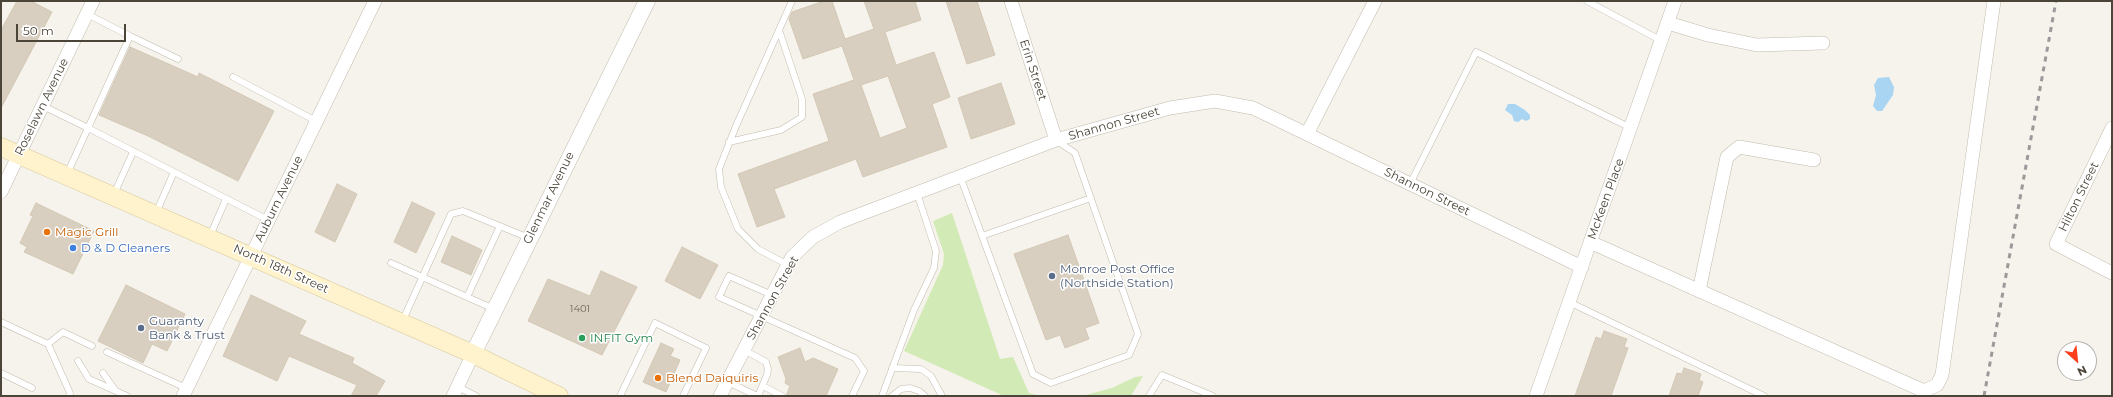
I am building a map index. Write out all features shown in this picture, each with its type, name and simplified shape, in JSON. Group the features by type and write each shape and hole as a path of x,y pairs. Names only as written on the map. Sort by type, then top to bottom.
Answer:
{"main road":[{"name":"North 18th Street","path":"1,146 66,176 473,354 551,394"}],"street":[{"name":"Roselawn Avenue","path":"1,192 93,1"},
{"name":"Auburn Avenue","path":"185,392 375,1"},
{"name":"Glenmar Avenue","path":"456,391 494,309 646,1"},
{"name":"Erin Street","path":"1011,1 1056,140"},
{"path":"1307,134 1375,1"},
{"name":"McKeen Place","path":"1536,396 1675,1"},
{"path":"1590,242 1924,391 1937,385 1942,375 1994,1"},
{"path":"1668,23 1708,35 1757,45 1823,43"},
{"name":"Shannon Street","path":"720,396 792,258 813,237 840,222 1056,140 1170,108 1215,101 1253,108 1582,267"},
{"name":"Hilton Street","path":"2112,128 2056,244 2112,273"},
{"path":"1699,291 1727,156 1739,147 1814,160"}],"lane":[{"path":"788,265 758,249 738,229 721,187 718,169 792,1"},
{"path":"1587,1 1662,41"},
{"path":"87,14 178,59"},
{"path":"729,142 781,130 802,117 802,99 779,30"},
{"path":"66,176 130,36"},
{"path":"1410,184 1476,52 1631,128"},
{"path":"233,77 316,121"},
{"path":"43,106 268,220"},
{"path":"960,176 1033,374 1051,383 1129,356 1138,334 1075,152 1056,140"},
{"path":"114,196 133,152"},
{"path":"156,215 174,172"},
{"path":"882,396 914,310 934,268 936,251 917,193"},
{"path":"982,236 1091,198"},
{"path":"210,238 226,199"},
{"path":"402,322 451,214 463,211 530,238"},
{"path":"466,297 500,226"},
{"path":"391,263 494,309"},
{"path":"772,295 729,276 719,297 855,358 864,371 852,396"},
{"path":"1569,302 1764,396"},
{"path":"1,322 48,344 69,395"},
{"path":"620,396 655,323 706,348 683,396"},
{"path":"48,344 63,332 82,344 92,346"},
{"path":"728,382 757,396 763,386 767,375 766,362 744,350"},
{"path":"109,361 109,353 185,392"},
{"path":"78,361 89,379 127,396"},
{"path":"892,368 921,369 931,376 942,396"},
{"path":"1,373 32,388"},
{"path":"103,373 115,390"},
{"path":"1149,396 1162,375 1213,396"},
{"path":"763,386 782,396"},
{"path":"892,396 901,389 910,388 919,391 925,396"},
{"path":"456,391 476,396"}],"green space":[{"path":"952,213 1000,359 1013,357 1029,393 1040,396 1004,396 904,351 943,265 944,254 933,221"},
{"path":"1143,376 1131,396 1082,396 1112,388 1135,377"}],"water":[{"path":"1889,77 1894,87 1893,95 1882,111 1877,111 1873,106 1876,95 1874,85 1878,78"},
{"path":"1508,104 1515,104 1525,110 1530,115 1530,119 1526,121 1522,119 1518,122 1514,121 1512,115 1505,110"}],"building":[{"path":"17,1 31,1 52,12 1,108 1,30"},
{"path":"824,1 832,1 845,39 874,29 864,1 915,1 921,20 885,32 896,65 934,52 950,97 932,104 947,147 863,177 856,159 774,189 785,217 757,227 738,174 829,141 813,94 854,80 842,46 803,59 789,19 792,12","holes":["888,76 907,128 880,138 861,85"]},
{"path":"946,1 977,1 995,55 967,64"},
{"path":"130,47 198,77 199,73 274,111 238,181 148,136 99,115"},
{"path":"1001,83 1015,124 971,139 958,98"},
{"path":"337,184 357,194 335,242 315,232"},
{"path":"412,202 435,213 416,253 394,242"},
{"name":"Magic Grill","path":"36,203 94,231 73,274 24,252 27,247 20,243 33,216 30,215"},
{"name":"Monroe Post Office (Northside Station)","path":"1068,235 1099,323 1085,328 1089,339 1065,348 1060,335 1046,340 1014,254"},
{"path":"452,236 482,250 471,275 441,262"},
{"path":"682,247 718,265 700,299 665,281"},
{"path":"601,271 637,287 602,355 528,321 548,279 590,296"},
{"name":"Guaranty Bank & Trust","path":"126,285 185,314 167,351 152,344 143,363 98,341"},
{"path":"251,295 306,321 299,334 354,358 352,363 385,381 376,396 351,396 357,385 289,356 277,381 223,356"},
{"path":"1604,331 1627,339 1624,347 1628,348 1611,396 1575,396 1596,337 1601,339"},
{"path":"661,343 674,349 670,356 680,360 666,392 643,382"},
{"path":"800,348 805,362 813,358 838,369 826,396 786,396 790,386 785,383 786,379 778,357"},
{"path":"1684,368 1701,374 1699,380 1703,382 1698,396 1669,396 1677,373 1682,374"}],"railway":[{"path":"1984,396 2056,1"}],"place":[{"name":"Magic Grill","path":"47,232"},
{"name":"D & D Cleaners","path":"73,248"},
{"name":"Monroe Post Office (Northside Station)","path":"1052,276"},
{"name":"Guaranty Bank & Trust","path":"141,328"},
{"name":"INFIT Gym","path":"582,338"},
{"name":"Blend Daiquiris","path":"658,378"}]}
